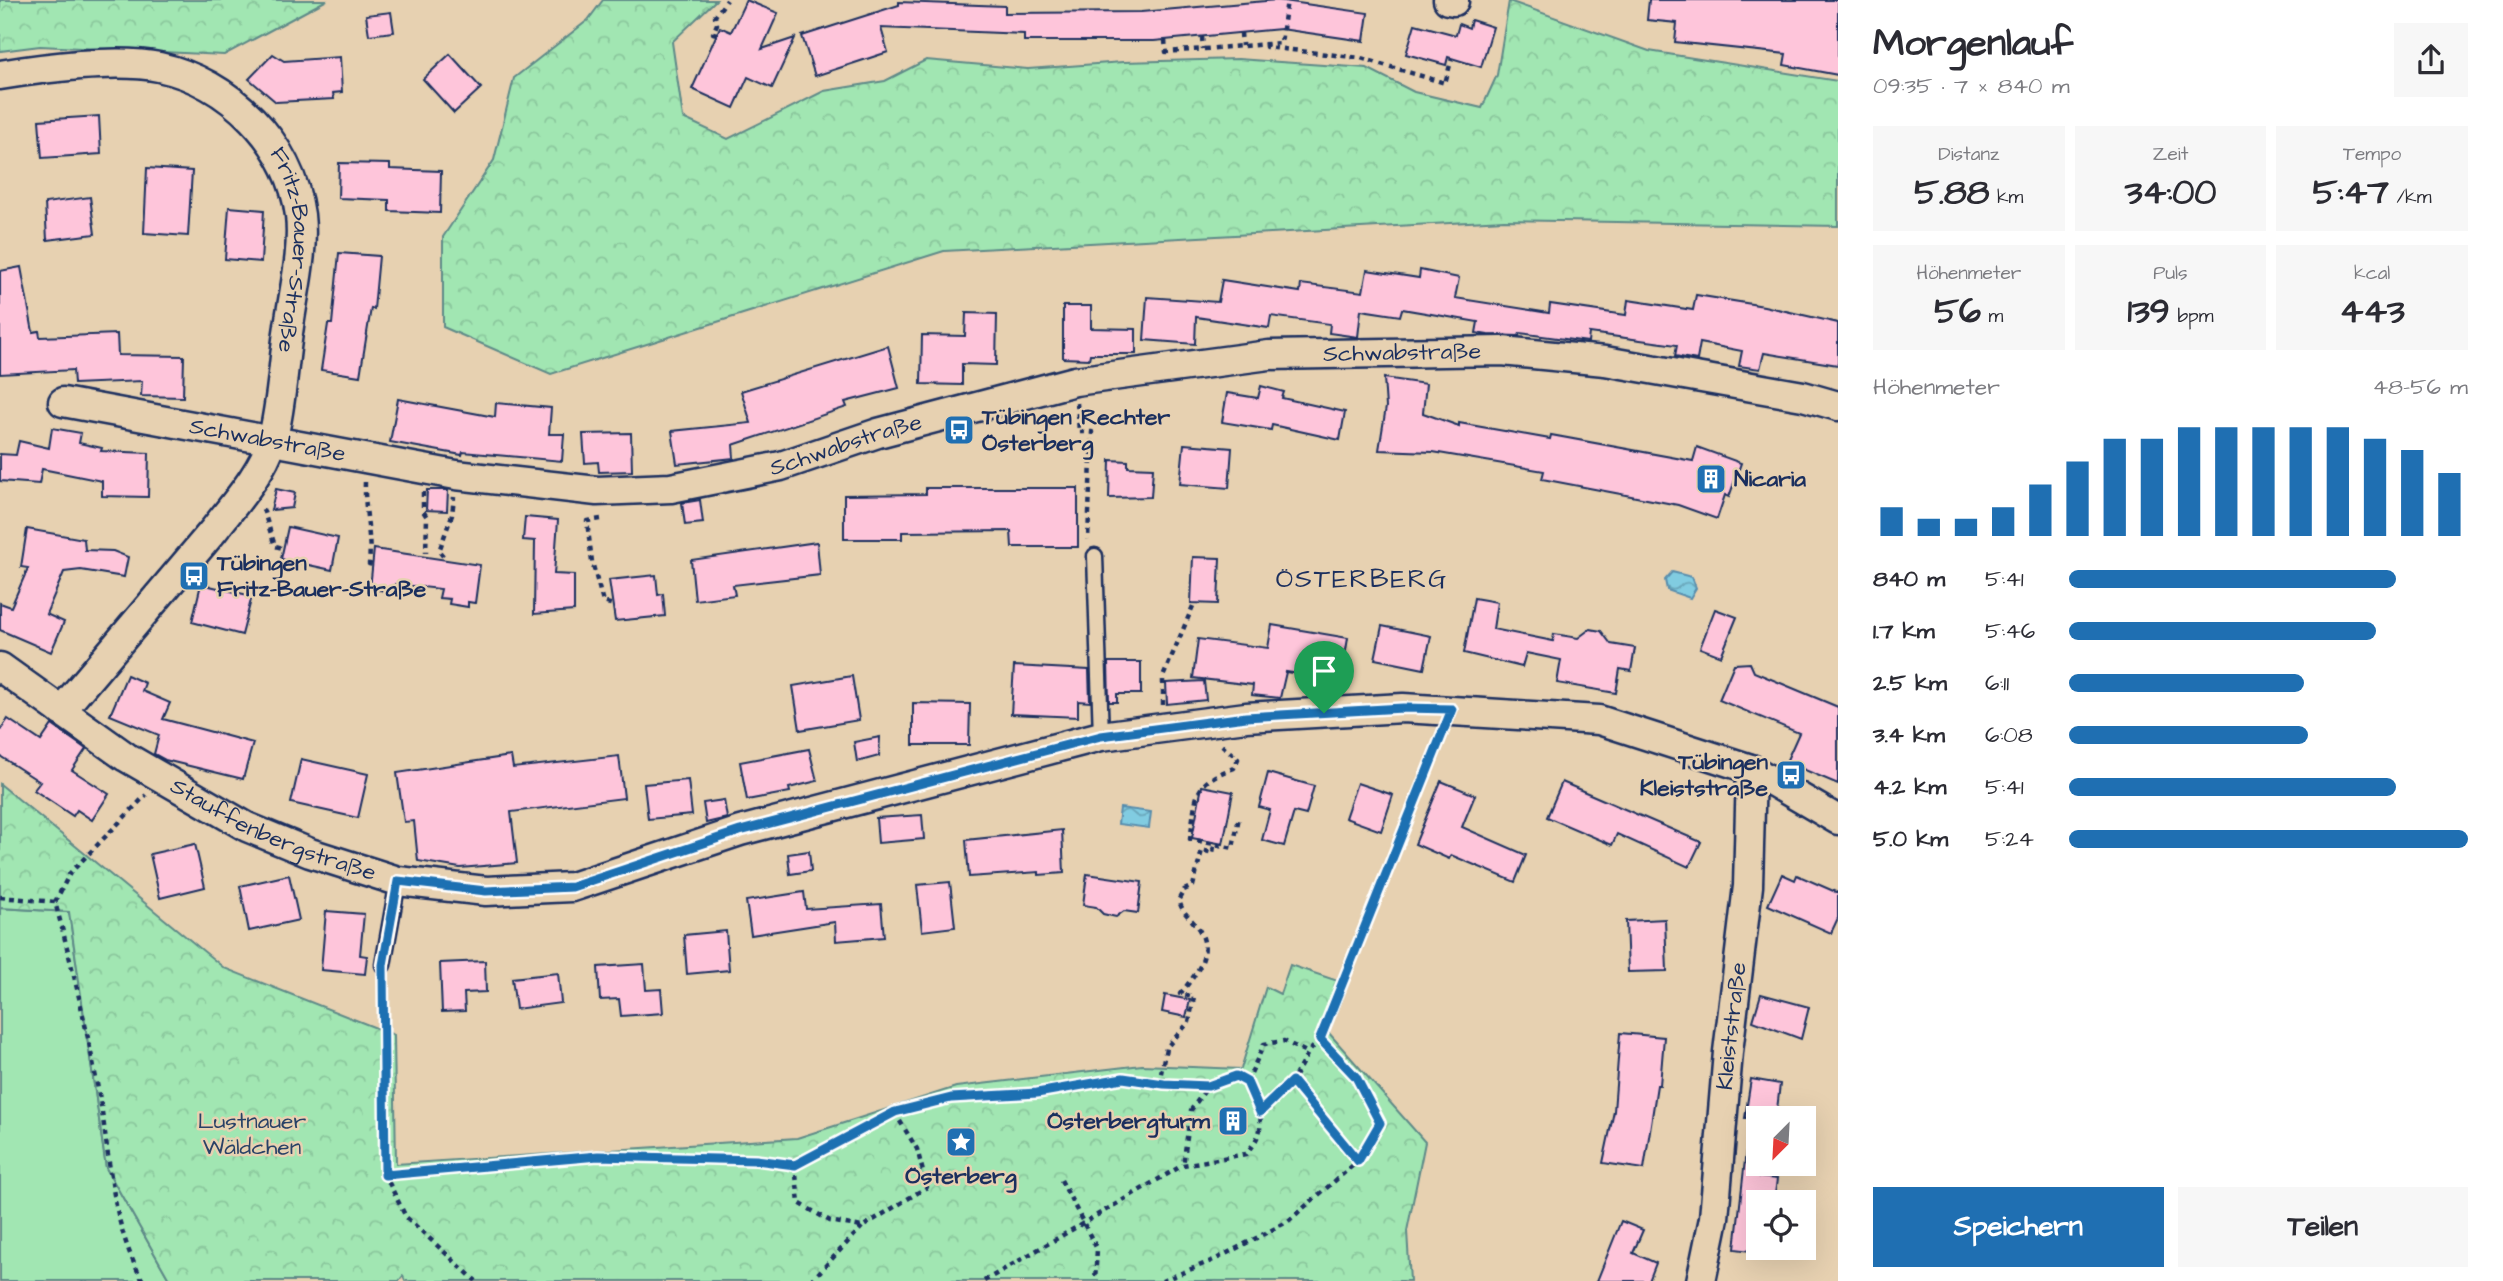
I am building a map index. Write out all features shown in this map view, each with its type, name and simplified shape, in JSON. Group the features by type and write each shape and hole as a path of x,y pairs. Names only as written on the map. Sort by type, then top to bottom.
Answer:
{"street":[{"name":"Fritz-Bauer-Straße","path":"0,75 108,65 158,66 209,84 257,122 285,166 300,215 298,265 271,442 238,500 61,710"},
{"name":"Schwabstraße","path":"63,402 426,470 597,491 671,488 781,466 878,433 1076,381 1269,355 1502,352 1605,360 1803,396 1838,405"},
{"name":"Stauffenbergstraße","path":"0,667 162,779 283,843 398,881 486,891 572,887 740,831 1101,736 1246,717 1403,708 1599,720 1751,769 1838,820"},
{"name":"Kleiststraße","path":"1701,1281 1714,1218 1728,1052 1748,886 1751,769"}],"lane":[{"path":"1091,554 1101,736"},
{"path":"383,965 398,881"}],"path":[{"path":"717,34 713,33 717,24 715,16 727,0"},
{"path":"1165,40 1166,51 1281,43 1287,0"},
{"path":"1241,33 1242,46"},
{"path":"1202,37 1203,48"},
{"path":"1266,43 1266,47 1361,58 1445,83 1452,58"},
{"path":"1079,432 1092,432 1091,554"},
{"path":"367,460 364,505 372,541 369,564 373,565"},
{"path":"426,470 423,511 427,517 426,553"},
{"path":"443,556 439,551 452,515 456,475"},
{"path":"262,507 275,547 283,548"},
{"path":"602,519 587,521 591,552 603,602 614,605"},
{"path":"1164,727 1163,677 1192,606"},
{"path":"1260,1112 1292,1081 1308,1053 1320,1039 1452,709"},
{"path":"1219,739 1223,748 1238,759 1234,768 1213,775 1199,788 1189,839 1233,848 1239,817"},
{"path":"143,1281 114,1206 85,1015 55,902 70,873 162,779"},
{"path":"1159,1083 1166,1048 1189,1022 1191,1014 1194,997 1180,994 1197,973 1204,959 1205,943 1198,929 1181,909 1179,900 1184,890 1193,886 1202,850 1213,853 1214,846"},
{"path":"0,897 55,902"},
{"path":"383,965 385,1175 406,1217 476,1281"},
{"path":"1162,1281 1216,1259 1287,1222 1358,1161 1380,1123 1356,1077 1320,1039"},
{"path":"1247,1082 1264,1044 1284,1041 1308,1053"},
{"path":"385,1175 598,1156 756,1160 795,1165 895,1112 951,1098 1037,1093 1123,1078 1208,1086 1236,1076 1247,1082 1260,1112 1261,1132 1246,1154 1183,1165 984,1281"},
{"path":"1292,1081 1358,1161"},
{"path":"1183,1165 1191,1110 1208,1086"},
{"path":"811,1281 862,1227 927,1187 917,1149 895,1112"},
{"path":"795,1165 799,1203 830,1221 862,1227"},
{"path":"1061,1180 1097,1249 1095,1281"}],"green space":[{"path":"0,0 327,0 224,55 40,46 0,51"},
{"path":"603,0 716,0 672,42 683,118 728,139 824,91 885,81 926,60 1028,69 1123,62 1238,59 1367,68 1414,92 1482,108 1497,75 1509,1 1649,51 1838,81 1838,226 1504,220 944,251 551,374 443,327 443,237 494,160 514,78 588,20"},
{"name":"Lustnauer Wäldchen","path":"0,784 224,968 394,1035 396,1164 797,1138 956,1087 1142,1065 1241,1069 1266,987 1280,994 1290,965 1347,984 1328,1032 1425,1142 1407,1231 1410,1281 405,1281 403,1276 399,1281 170,1281 106,1168 69,912 0,908"},
{"path":"0,908 69,912 106,1168 170,1281 0,1281"}],"water":[{"path":"1672,572 1692,577 1696,588 1690,598 1667,590 1665,580"},
{"path":"1120,808 1151,812 1149,828 1118,824"}],"building":[{"path":"746,0 778,13 762,49 795,38 772,88 748,77 734,108 692,89 720,27 731,32"},
{"path":"1277,0 1368,13 1364,41 1281,29 1154,41 1024,41 1024,34 881,28 888,52 815,76 802,36 899,5 899,2 1005,6 1005,13 1141,12"},
{"path":"1649,0 1838,0 1838,75 1784,65 1786,54 1675,42 1677,23 1647,20"},
{"path":"391,12 394,32 369,35 366,15"},
{"path":"1471,20 1493,27 1481,67 1448,57 1446,65 1406,54 1415,24 1456,35 1459,24 1469,28"},
{"path":"273,54 284,61 340,57 342,92 333,93 334,99 276,102 249,79"},
{"path":"450,54 481,88 454,113 423,79"},
{"path":"99,116 101,154 42,158 39,120"},
{"path":"339,163 390,164 390,169 441,171 440,213 389,211 389,200 338,198"},
{"path":"147,168 192,171 188,236 144,233"},
{"path":"90,197 95,234 47,240 45,203"},
{"path":"229,207 264,210 261,262 225,259"},
{"path":"339,253 379,256 374,309 371,308 360,376 321,370 328,324 332,324"},
{"path":"21,267 33,332 39,331 40,337 117,334 118,355 184,356 183,397 141,396 142,381 74,384 73,370 0,374 0,271"},
{"path":"1367,270 1419,278 1420,270 1459,278 1455,298 1549,313 1550,304 1626,315 1628,300 1693,310 1696,295 1764,306 1838,323 1838,365 1764,353 1760,369 1739,366 1742,351 1700,343 1697,360 1675,356 1677,345 1589,333 1588,342 1520,333 1519,336 1488,335 1476,333 1478,322 1402,309 1400,316 1361,310 1358,337 1329,333 1330,324 1271,316 1269,328 1196,317 1195,344 1144,340 1147,297 1218,302 1222,280 1300,292 1301,284 1363,292"},
{"path":"1063,306 1091,306 1091,328 1136,329 1136,354 1090,354 1089,359 1063,358"},
{"path":"966,313 997,314 996,365 962,364 962,385 921,384 922,335 965,336"},
{"path":"888,346 899,388 845,402 847,407 733,445 734,458 677,464 672,431 751,423 741,391"},
{"path":"1384,378 1426,384 1423,413 1459,426 1459,423 1550,439 1551,435 1693,461 1697,447 1741,463 1729,497 1725,495 1717,519 1678,505 1542,479 1544,471 1433,452 1379,450 1386,407"},
{"path":"1261,386 1284,392 1282,398 1345,412 1340,440 1272,425 1271,430 1222,422 1227,393 1258,398"},
{"path":"398,399 495,417 496,403 551,408 549,434 564,434 562,461 463,452 462,455 390,442"},
{"path":"52,428 81,433 79,443 102,448 101,451 149,453 148,497 102,496 102,481 42,469 39,484 0,481 0,454 16,455 19,441 49,448"},
{"path":"631,433 632,471 599,472 598,462 585,463 583,434"},
{"path":"1184,444 1232,448 1229,488 1180,484"},
{"path":"1110,460 1128,461 1128,467 1153,468 1151,497 1109,498"},
{"path":"926,488 1078,488 1078,547 1012,547 1011,531 902,532 902,539 844,539 844,495 926,494"},
{"path":"276,489 295,493 292,508 271,510"},
{"path":"427,490 448,490 447,511 426,510"},
{"path":"700,500 703,523 685,525 682,503"},
{"path":"525,517 558,520 554,574 574,575 574,611 534,614 535,541 523,540"},
{"path":"288,527 338,538 332,570 281,559"},
{"path":"27,529 84,539 85,550 113,551 128,557 124,577 81,570 64,572 46,614 64,622 51,652 0,630 0,603 11,607 28,568 21,567"},
{"path":"817,542 820,575 733,585 735,595 695,600 691,560"},
{"path":"374,549 480,565 475,603 468,602 468,607 449,604 450,599 439,598 441,589 395,584 394,592 370,589"},
{"path":"1193,557 1220,558 1218,604 1191,603"},
{"path":"656,575 658,595 663,594 665,616 615,621 609,580"},
{"path":"201,584 252,596 242,635 192,622"},
{"path":"1474,598 1497,602 1493,629 1553,641 1554,634 1578,638 1590,629 1601,631 1611,644 1635,648 1631,671 1620,669 1616,693 1557,683 1561,660 1526,653 1522,667 1464,653"},
{"path":"1715,609 1737,617 1721,656 1700,648"},
{"path":"1272,625 1348,638 1341,681 1286,672 1280,698 1252,695 1253,685 1193,678 1198,639 1268,648"},
{"path":"1382,626 1431,636 1424,669 1375,659"},
{"path":"1108,662 1141,662 1141,694 1117,694 1117,702 1109,702"},
{"path":"1750,663 1754,672 1838,707 1838,784 1786,762 1799,733 1719,700 1734,664"},
{"path":"1014,666 1089,670 1090,702 1078,701 1078,717 1011,714"},
{"path":"127,675 145,683 142,691 170,703 163,719 253,743 243,779 165,760 154,754 159,735 110,715"},
{"path":"852,676 859,720 800,730 793,686"},
{"path":"1204,681 1206,700 1167,704 1166,683"},
{"path":"913,703 970,704 969,745 913,745"},
{"path":"8,719 41,741 52,725 86,749 72,770 109,794 92,820 77,810 73,816 34,790 40,782 0,756 0,731"},
{"path":"880,737 879,756 857,762 854,742"},
{"path":"809,749 817,781 789,788 790,792 747,800 740,762"},
{"path":"511,756 513,768 619,756 624,798 511,812 517,863 460,868 418,861 414,821 404,822 397,773"},
{"path":"301,759 368,774 358,818 291,803"},
{"path":"1268,773 1314,786 1306,815 1294,812 1284,846 1262,840 1270,810 1259,807"},
{"path":"688,780 692,815 648,819 644,784"},
{"path":"1441,781 1475,795 1462,827 1526,855 1515,882 1451,855 1449,859 1415,844"},
{"path":"1562,782 1701,842 1689,867 1617,834 1612,845 1547,817"},
{"path":"1357,783 1393,795 1381,831 1345,818"},
{"path":"1202,786 1233,792 1223,844 1192,838"},
{"path":"724,800 727,818 706,823 703,803"},
{"path":"922,815 924,839 878,843 876,818"},
{"path":"1062,830 1064,873 969,877 966,840"},
{"path":"195,844 205,887 160,898 150,854"},
{"path":"809,851 811,871 790,874 788,854"},
{"path":"1087,874 1142,882 1138,913 1124,911 1116,917 1103,914 1096,907 1083,905"},
{"path":"1782,874 1795,880 1797,875 1838,893 1838,918 1831,933 1768,905"},
{"path":"289,875 299,920 249,931 240,886"},
{"path":"950,882 955,927 922,931 917,885"},
{"path":"804,892 806,909 881,904 884,937 836,941 835,922 751,935 746,901"},
{"path":"326,911 364,914 360,955 367,956 365,974 321,970"},
{"path":"1665,919 1667,971 1628,972 1626,921"},
{"path":"726,931 729,970 687,974 684,935"},
{"path":"485,961 486,992 464,993 465,1011 442,1012 440,963"},
{"path":"644,964 646,990 661,989 663,1013 621,1016 619,999 600,1000 598,967"},
{"path":"558,973 561,1003 516,1009 512,978"},
{"path":"1761,994 1809,1007 1801,1039 1753,1021"},
{"path":"1165,995 1190,1000 1186,1017 1162,1012"},
{"path":"1620,1033 1664,1037 1660,1085 1657,1085 1644,1169 1603,1163 1614,1111"},
{"path":"1751,1079 1780,1084 1777,1106 1747,1106"},
{"path":"1746,1151 1746,1176 1777,1179 1776,1190 1746,1190 1746,1250 1735,1249"},
{"path":"1621,1221 1643,1230 1633,1253 1656,1263 1649,1281 1597,1281"}],"place":[{"name":"Tübingen Rechter Österberg","path":"959,430"},
{"name":"Nicaria","path":"1711,479"},
{"name":"Tübingen Fritz-Bauer-Straße","path":"194,576"},
{"name":"Tübingen Kleiststraße","path":"1791,775"},
{"name":"Österbergturm","path":"1233,1121"},
{"name":"Österberg","path":"961,1142"}],"district":[{"name":"ÖSTERBERG","path":"1362,579"}],"route":[{"path":"1403,708 1452,709 1320,1039 1356,1077 1380,1123 1358,1161 1292,1081 1260,1112 1247,1082 1236,1076 1208,1086 1164,1084 1123,1078 1037,1093 951,1098 895,1112 795,1165 756,1160 598,1156 385,1175 383,965 398,881 486,891 572,887 740,831 1101,736 1246,717 1324,713 1403,708"}]}
